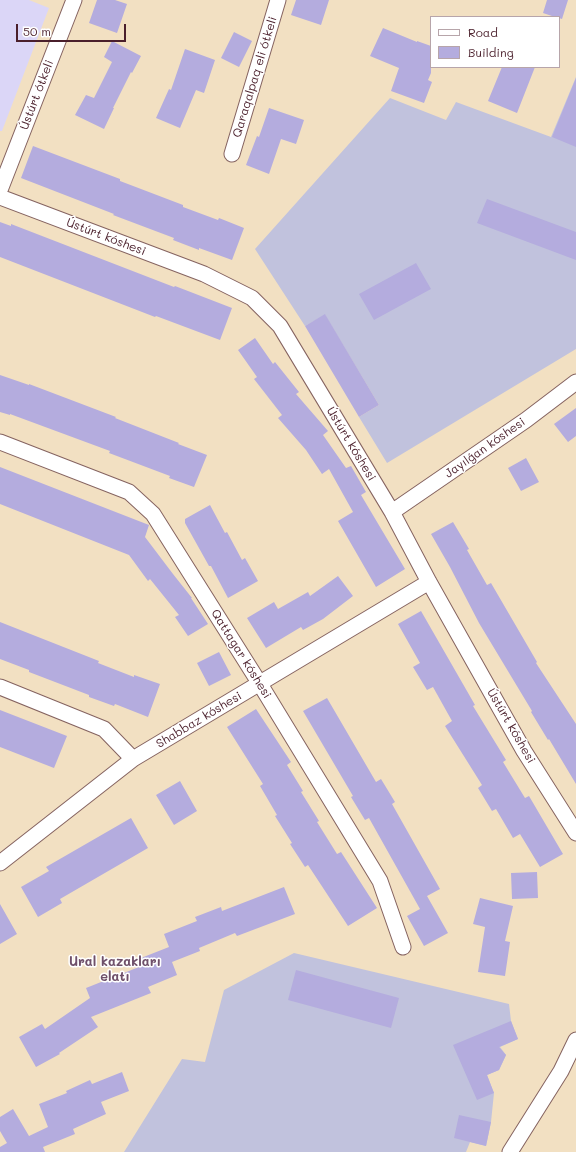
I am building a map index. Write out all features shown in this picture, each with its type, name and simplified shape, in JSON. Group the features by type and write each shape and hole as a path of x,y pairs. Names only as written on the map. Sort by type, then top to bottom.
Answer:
{"street":[{"name":"Ústúrt ótkeli","path":"0,190 74,0"},
{"name":"Qaraqalpaq eli ótkeli","path":"232,154 278,0"},
{"name":"Ústúrt kóshesi","path":"0,197 204,274 252,298 280,326 392,512 429,582 524,751 576,833"},
{"name":"Jayılǵan kóshesi","path":"392,512 526,420 576,382"},
{"name":"Qattagar kóshesi","path":"0,442 129,492 153,514 260,684 380,881 403,947"},
{"name":"Shabbaz kóshesi","path":"0,863 133,759 429,582"},
{"path":"0,687 104,729 133,759"},
{"path":"510,1152 561,1071 576,1040"}],"shaded area":[{"path":"0,0 29,0 49,8 2,131 0,131"},
{"path":"576,77 576,349 387,463 359,417 379,405 325,315 305,326 255,249 390,98 446,120 456,102 551,137"},
{"path":"294,953 509,1004 511,1021 518,1039 500,1047 506,1055 499,1070 487,1075 494,1093 491,1122 486,1146 470,1142 466,1152 124,1152 182,1059 205,1062 224,990"}],"building":[{"path":"97,0 115,0 127,4 117,33 89,23"},
{"path":"296,0 329,0 321,25 291,15"},
{"path":"547,0 568,0 562,19 560,18 560,16 552,16 543,13"},
{"path":"383,28 430,46 431,73 428,80 432,82 424,103 391,91 399,68 370,56"},
{"path":"234,32 252,41 239,67 221,58"},
{"path":"112,41 141,56 132,73 131,72 104,129 75,115 86,95 94,98 112,62 104,57"},
{"path":"185,49 215,60 204,93 196,90 180,128 156,118 169,89 171,90"},
{"path":"502,68 535,68 517,113 488,101"},
{"path":"576,78 576,147 552,137"},
{"path":"269,108 304,120 296,144 281,139 269,174 246,165 257,136 259,137"},
{"path":"33,146 120,179 120,181 183,205 183,207 218,220 219,218 244,228 232,260 173,240 174,238 21,178"},
{"path":"487,199 576,232 576,260 477,223"},
{"path":"0,222 11,226 11,224 232,308 220,340 156,316 155,317 0,257"},
{"path":"416,263 431,289 374,320 359,294"},
{"path":"325,314 379,405 359,417 305,326"},
{"path":"255,338 273,364 275,362 299,392 296,394 328,431 323,435 346,468 351,466 366,492 361,495 405,569 376,587 338,521 353,512 329,469 322,474 306,450 278,418 282,415 254,379 257,377 238,350"},
{"path":"0,375 29,384 116,417 115,418 207,455 194,487 169,478 170,476 109,453 110,451 10,414 0,412"},
{"path":"576,408 576,436 568,442 554,424"},
{"path":"526,458 539,482 521,491 508,468"},
{"path":"0,467 149,525 145,537 192,598 208,624 188,636 175,617 179,615 150,579 148,581 129,555 0,504"},
{"path":"210,505 242,560 245,558 258,581 228,598 185,523 185,519"},
{"path":"453,522 469,549 467,550 487,585 491,583 537,662 536,663 576,724 576,784 531,712 532,711 479,623 431,534"},
{"path":"338,576 353,596 323,619 303,630 301,627 266,648 247,618 274,602 278,609 308,592 310,596"},
{"path":"421,611 475,705 473,706 506,760 503,762 525,798 529,796 563,854 540,867 520,834 513,838 496,809 492,811 478,788 482,785 445,726 452,721 433,687 427,690 413,667 420,663 398,624"},
{"path":"0,622 99,661 98,663 134,677 134,675 160,684 148,717 115,704 114,706 89,697 89,695 0,659"},
{"path":"219,652 231,675 209,686 197,663"},
{"path":"327,698 376,782 381,779 395,802 392,804 440,889 427,896 448,933 424,946 407,916 420,909 369,818 365,820 351,797 353,796 303,711"},
{"path":"256,709 291,762 287,765 303,791 301,792 319,821 317,822 337,854 341,852 377,908 348,926 308,865 305,867 290,844 292,843 275,816 277,815 260,786 263,784 227,727"},
{"path":"0,710 67,736 54,768 0,747"},
{"path":"180,781 197,811 174,825 156,795"},
{"path":"131,818 148,848 60,899 62,903 38,917 21,887 49,871 46,867"},
{"path":"537,872 538,898 512,899 511,873"},
{"path":"284,887 295,914 237,936 235,933 199,948 200,951 172,962 177,975 148,987 151,993 91,1017 98,1027 59,1053 60,1054 36,1067 19,1037 42,1024 45,1029 90,998 86,988 144,965 141,958 169,947 164,934 197,921 195,917 221,907 222,911"},
{"path":"480,898 513,906 505,941 510,942 505,976 478,972 485,927 473,924"},
{"path":"0,904 17,934 0,944"},
{"path":"296,970 399,998 391,1028 288,1000"},
{"path":"511,1021 518,1039 499,1047 506,1055 499,1070 487,1075 494,1093 477,1100 453,1045"},
{"path":"122,1072 129,1091 101,1102 106,1114 73,1129 75,1134 43,1147 45,1152 0,1152 0,1147 7,1143 0,1131 0,1117 13,1109 29,1136 48,1127 39,1104 67,1093 66,1091 90,1080 92,1084"},
{"path":"459,1115 491,1122 486,1146 454,1138"}],"district":[{"name":"Ural kazakları elatı","path":"115,970"}]}
